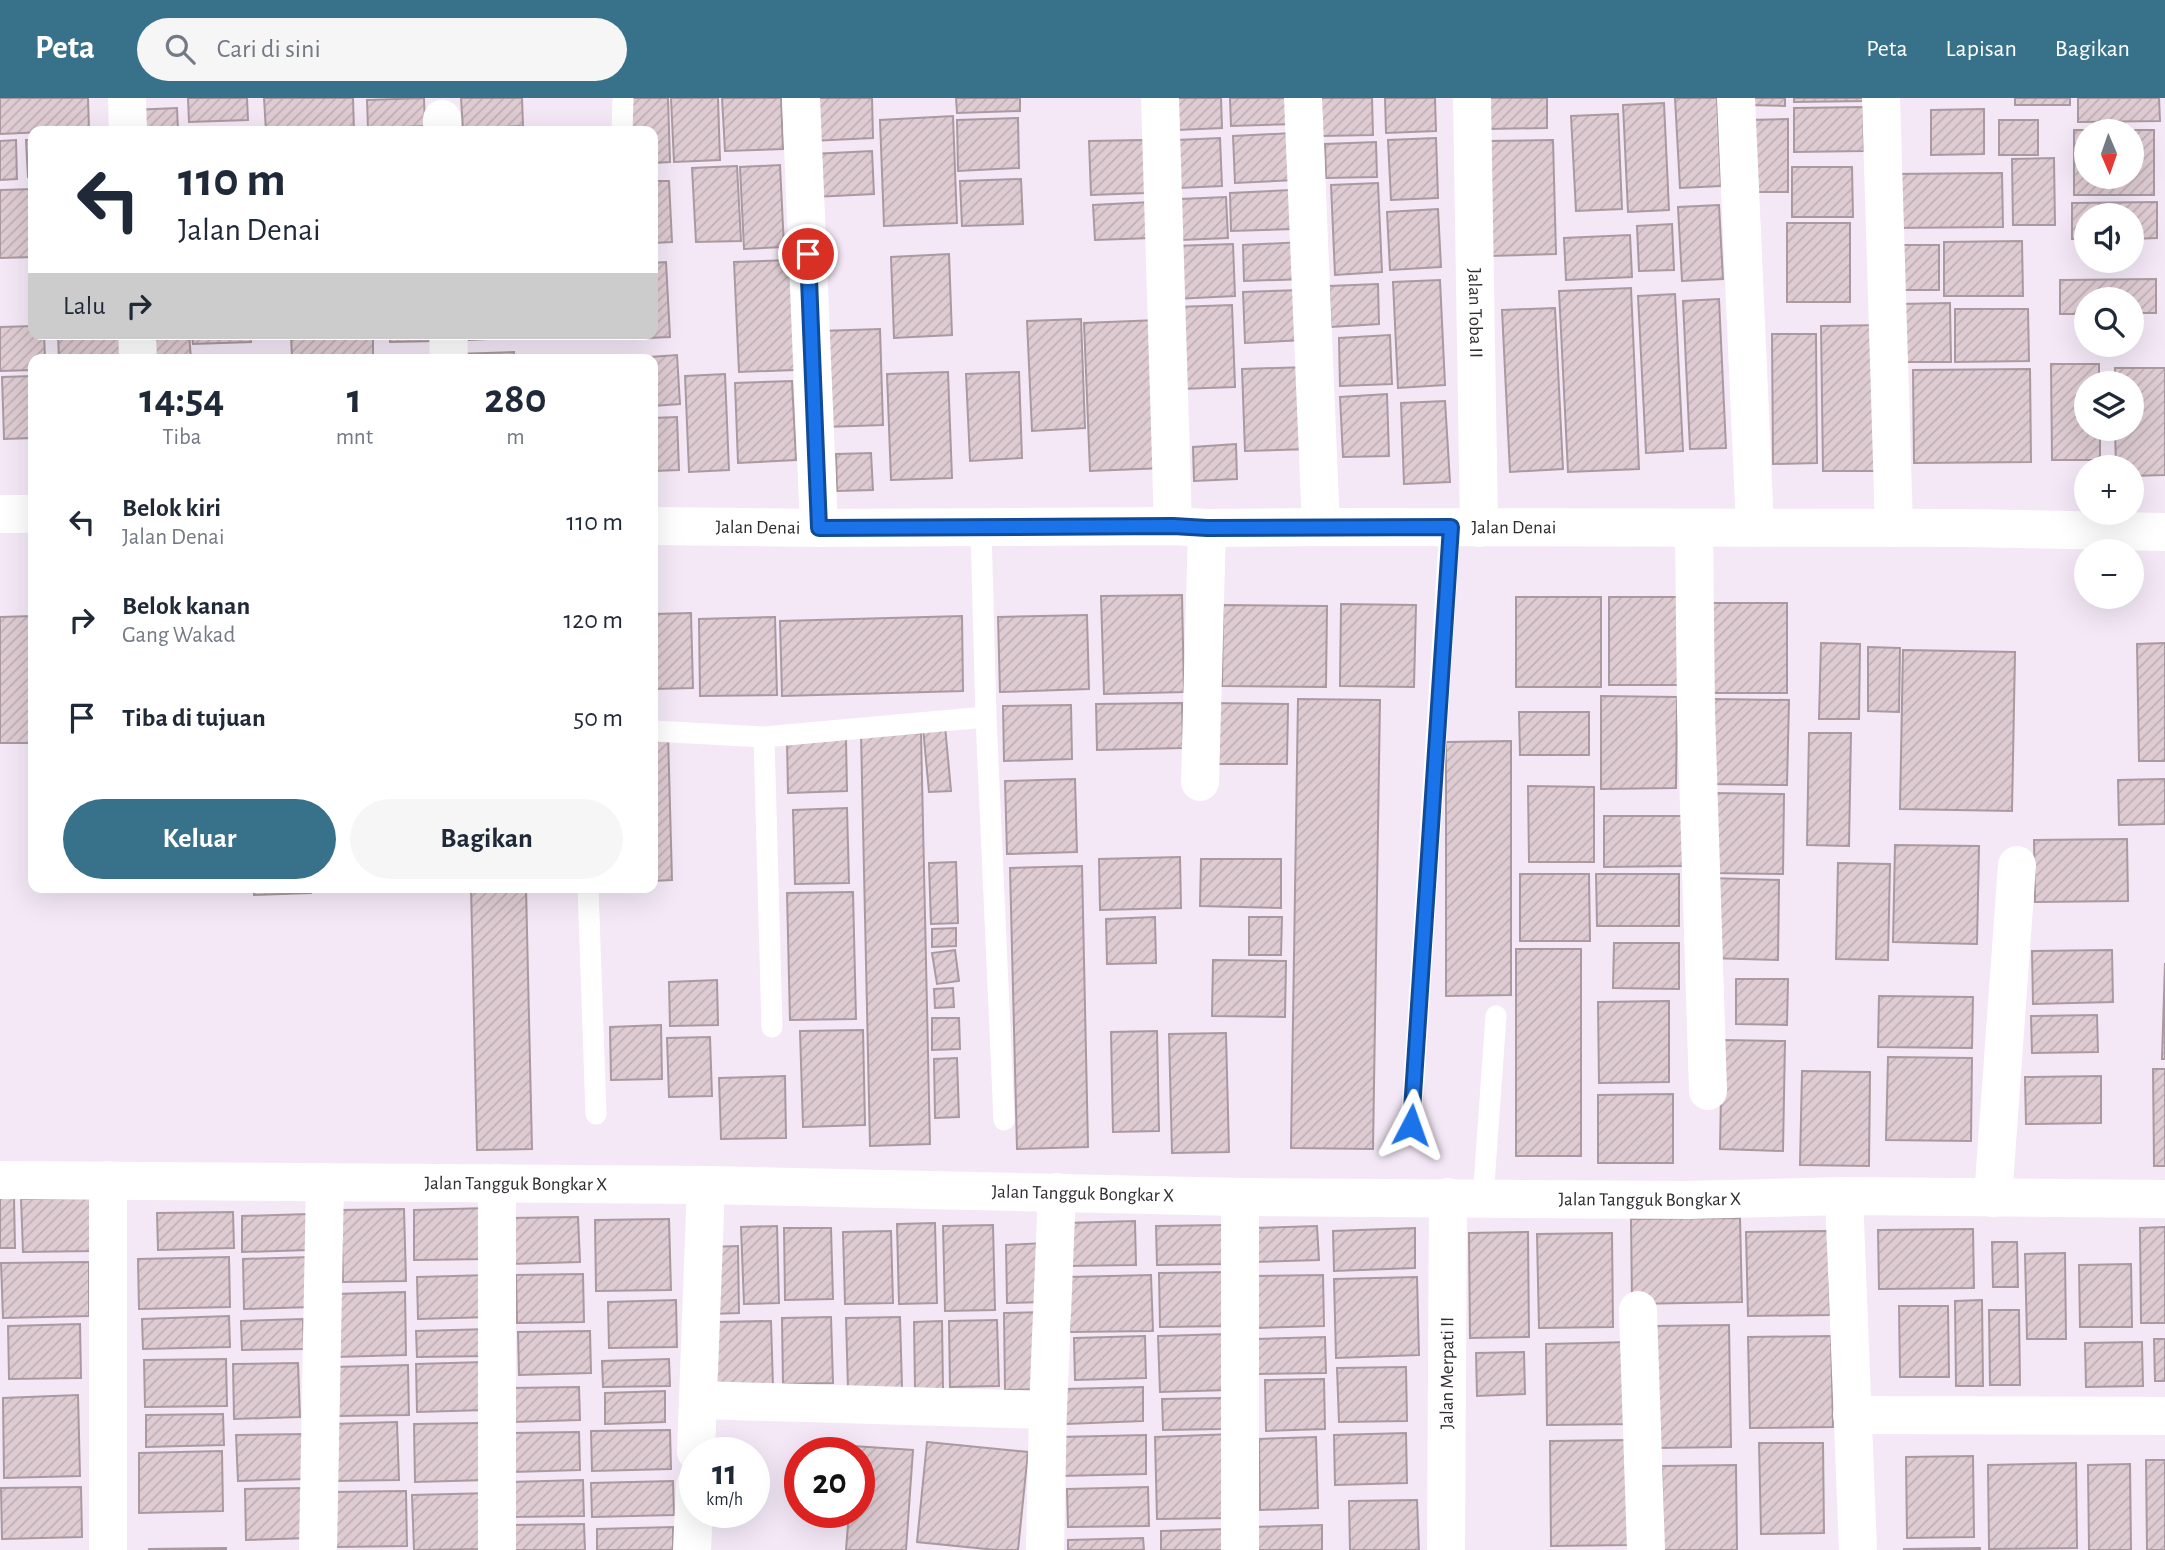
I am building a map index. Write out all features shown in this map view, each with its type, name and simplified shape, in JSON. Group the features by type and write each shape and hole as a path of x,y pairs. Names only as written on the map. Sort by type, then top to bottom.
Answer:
{"street":[{"path":"127,98 128,126"},
{"path":"802,98 819,528"},
{"path":"1160,98 1190,527 1199,782"},
{"path":"1303,98 1321,527"},
{"name":"Jalan Toba II","path":"1465,528 1472,98"},
{"path":"1736,98 1755,528"},
{"path":"1881,98 1894,528"},
{"path":"0,514 28,514"},
{"name":"Jalan Denai","path":"658,526 1894,528 2165,532"},
{"path":"1694,529 1696,712 1708,1091"},
{"path":"1993,1198 2017,865"},
{"name":"Jalan Tangguk Bongkar X","path":"0,1180 706,1185 1240,1197 1688,1200 1844,1196 2165,1199"},
{"path":"108,1181 108,1550"},
{"path":"318,1550 325,1182"},
{"path":"497,1183 497,1550"},
{"path":"697,1437 706,1185"},
{"path":"1045,1550 1057,1192"},
{"path":"1844,1196 1858,1550"},
{"path":"1240,1197 1240,1550"},
{"name":"Jalan Merpati II","path":"1446,1550 1465,1197"},
{"path":"1638,1310 1646,1550"},
{"path":"698,1400 1048,1410"},
{"path":"1852,1415 2165,1416"},
{"path":"692,1550 693,1528"}],"lane":[{"path":"622,126 623,98"},
{"path":"981,528 986,717 1004,1120"},
{"path":"1411,1125 1465,528"},
{"path":"658,731 764,737 986,717"},
{"path":"764,737 772,1027"},
{"path":"588,893 596,1114"},
{"path":"1465,1197 1496,1016"}],"building":[{"path":"0,98 88,98 89,126 28,126 28,133 0,134"},
{"path":"188,98 247,98 248,120 189,122"},
{"path":"264,98 353,98 354,126 266,126"},
{"path":"424,98 425,126 368,126 367,100"},
{"path":"461,98 522,98 523,126 463,126"},
{"path":"629,98 668,98 670,162 658,163 658,126 630,126"},
{"path":"671,98 718,98 720,160 674,162"},
{"path":"722,98 781,98 783,149 725,151"},
{"path":"809,98 872,98 873,138 811,141"},
{"path":"956,98 1020,98 1020,111 957,113"},
{"path":"1176,98 1221,98 1222,128 1177,130"},
{"path":"1230,98 1293,98 1295,124 1231,126"},
{"path":"1319,98 1372,98 1373,135 1321,136"},
{"path":"1385,98 1435,98 1436,131 1386,133"},
{"path":"1488,98 1547,98 1547,128 1488,129"},
{"path":"1675,98 1717,98 1721,186 1680,188"},
{"path":"1748,98 1785,98 1785,106 1748,105"},
{"path":"1794,98 1867,98 1867,101 1794,102"},
{"path":"2015,98 2070,98 2070,105 2015,105"},
{"path":"2078,98 2159,98 2160,121 2078,119"},
{"path":"1664,103 1669,210 1628,212 1623,105"},
{"path":"1863,107 1864,151 1794,152 1794,108"},
{"path":"177,108 178,126 132,126 131,110"},
{"path":"1984,109 1984,154 1931,155 1931,110"},
{"path":"1618,114 1622,209 1576,211 1571,116"},
{"path":"953,116 957,223 884,226 880,120"},
{"path":"1018,118 1019,168 958,171 957,120"},
{"path":"1788,119 1788,192 1749,192 1748,120"},
{"path":"1999,120 2038,120 2038,155 1999,155"},
{"path":"2144,130 2154,130 2154,195 2074,195 2074,189 2144,189"},
{"path":"1293,133 1295,180 1235,183 1233,136"},
{"path":"1220,138 1222,186 1179,188 1177,140"},
{"path":"1436,138 1438,198 1391,200 1388,140"},
{"path":"16,140 17,179 0,180 0,141"},
{"path":"26,140 28,140 28,177"},
{"path":"1144,140 1146,193 1091,195 1089,141"},
{"path":"1553,140 1556,254 1490,256 1487,141"},
{"path":"1376,142 1377,177 1326,178 1325,144"},
{"path":"872,151 874,194 814,197 812,154"},
{"path":"2054,158 2055,225 2013,225 2012,159"},
{"path":"780,165 784,247 744,249 740,167"},
{"path":"737,166 741,241 696,242 692,168"},
{"path":"1792,167 1852,167 1853,217 1792,217"},
{"path":"2002,173 2003,227 1890,228 1889,174"},
{"path":"1021,179 1023,224 962,226 960,181"},
{"path":"658,181 669,181 672,242 658,243"},
{"path":"1378,183 1382,272 1335,275 1331,185"},
{"path":"28,189 28,257 0,258 0,190"},
{"path":"1291,190 1293,229 1231,231 1230,193"},
{"path":"1226,197 1228,238 1181,240 1180,199"},
{"path":"1151,202 1152,238 1095,240 1093,205"},
{"path":"2157,202 2157,238 2144,239 2144,203 2074,203 2072,239 2072,203"},
{"path":"1719,205 1723,279 1682,281 1678,207"},
{"path":"1438,209 1441,267 1390,270 1387,212"},
{"path":"1787,223 1850,223 1850,302 1787,302"},
{"path":"1672,224 1674,270 1639,271 1637,226"},
{"path":"1630,235 1632,277 1566,280 1564,238"},
{"path":"2022,241 2023,296 1944,296 1944,242"},
{"path":"1303,242 1305,279 1244,281 1243,245"},
{"path":"1233,244 1235,296 1175,299 1173,246"},
{"path":"1893,245 1939,245 1939,290 1893,290"},
{"path":"949,254 952,335 894,338 891,257"},
{"path":"790,260 795,370 739,372 734,262"},
{"path":"666,262 670,337 658,338 658,263"},
{"path":"2156,279 2156,313 2144,313 2144,287 2074,287 2074,314 2060,314 2060,280"},
{"path":"1440,280 1445,385 1398,388 1393,282"},
{"path":"1378,284 1379,324 1331,327 1329,286"},
{"path":"1631,288 1639,469 1568,472 1559,291"},
{"path":"1302,290 1304,340 1245,343 1243,292"},
{"path":"1675,294 1683,451 1646,453 1638,296"},
{"path":"1719,299 1726,448 1690,449 1683,301"},
{"path":"1950,303 1951,362 1899,362 1898,304"},
{"path":"1232,305 1235,387 1180,389 1176,307"},
{"path":"1555,308 1563,469 1510,472 1502,310"},
{"path":"1955,309 2028,309 2029,361 1955,362"},
{"path":"1081,319 1085,428 1032,431 1027,321"},
{"path":"1158,320 1164,468 1090,471 1084,323"},
{"path":"1884,325 1886,471 1823,471 1821,326"},
{"path":"28,326 28,340 44,340 45,354 28,354 28,370 0,371 0,327"},
{"path":"880,329 883,425 825,427 820,331"},
{"path":"1772,334 1816,334 1817,463 1773,464"},
{"path":"1390,335 1392,384 1340,386 1339,338"},
{"path":"58,340 119,340 120,354 59,354"},
{"path":"143,340 189,340 191,354 144,354"},
{"path":"193,340 251,342 193,344"},
{"path":"291,340 373,340 373,354 292,354"},
{"path":"390,340 437,340 437,341"},
{"path":"514,352 514,354 455,354"},
{"path":"677,355 680,404 658,406 658,356"},
{"path":"2051,364 2099,364 2099,371 2074,371 2074,441 2100,441 2100,455 2074,455 2074,460 2052,460"},
{"path":"1308,367 1311,449 1245,451 1242,369"},
{"path":"2115,368 2165,368 2165,475 2144,476 2144,455 2116,455 2115,441 2144,441 2144,371 2115,371"},
{"path":"2030,369 2031,462 1914,463 1913,370"},
{"path":"948,372 952,478 891,480 887,374"},
{"path":"1019,372 1022,458 970,461 966,374"},
{"path":"725,374 729,470 689,472 685,376"},
{"path":"28,376 28,438 4,439 2,377"},
{"path":"792,381 796,460 738,463 735,383"},
{"path":"1387,394 1389,456 1343,457 1340,397"},
{"path":"1445,401 1450,482 1404,484 1401,403"},
{"path":"677,417 679,470 658,471 658,418"},
{"path":"1236,444 1237,479 1194,481 1193,447"},
{"path":"871,453 873,490 837,491 836,454"},
{"path":"1182,595 1184,692 1104,694 1101,596"},
{"path":"1516,597 1601,597 1601,687 1516,687"},
{"path":"1609,597 1689,597 1689,685 1609,685"},
{"path":"1709,603 1787,603 1787,693 1709,693"},
{"path":"1341,604 1416,605 1414,687 1340,686"},
{"path":"1223,605 1327,606 1326,687 1222,686"},
{"path":"691,613 693,688 658,689 658,614"},
{"path":"1087,615 1089,689 1000,692 998,617"},
{"path":"28,616 28,743 0,743 0,617"},
{"path":"962,616 963,691 782,696 780,621"},
{"path":"775,617 777,695 700,696 699,619"},
{"path":"1821,643 1860,644 1859,719 1819,719"},
{"path":"2165,643 2165,761 2139,761 2137,644"},
{"path":"1868,647 1900,648 1899,712 1868,711"},
{"path":"1903,650 2015,652 2012,811 1900,809"},
{"path":"1601,696 1677,697 1676,788 1601,789"},
{"path":"1298,699 1380,700 1373,1149 1291,1148"},
{"path":"1713,699 1789,700 1787,785 1712,784"},
{"path":"1182,703 1183,748 1097,750 1096,704"},
{"path":"1207,703 1288,704 1287,764 1206,764"},
{"path":"1071,705 1072,759 1004,761 1003,706"},
{"path":"1519,712 1589,712 1589,755 1520,755"},
{"path":"945,726 951,791 929,792 923,728"},
{"path":"921,733 930,1144 870,1146 861,734"},
{"path":"1809,733 1851,733 1849,846 1807,845"},
{"path":"668,734 672,880 658,881 658,735"},
{"path":"846,739 847,791 788,793 787,741"},
{"path":"1511,741 1511,995 1446,996 1446,742"},
{"path":"1075,779 1077,852 1007,854 1005,781"},
{"path":"2165,779 2165,824 2119,825 2118,780"},
{"path":"1528,786 1594,787 1594,862 1529,862"},
{"path":"1713,793 1784,794 1783,874 1712,873"},
{"path":"847,808 849,883 795,884 793,810"},
{"path":"1604,816 1684,816 1684,866 1604,867"},
{"path":"2127,839 2128,901 2035,902 2034,840"},
{"path":"1895,845 1979,846 1977,944 1893,942"},
{"path":"1180,857 1181,908 1100,910 1099,859"},
{"path":"1201,859 1281,859 1281,908 1200,906"},
{"path":"956,862 958,923 931,924 929,863"},
{"path":"1838,863 1890,864 1888,960 1836,959"},
{"path":"1082,866 1088,1147 1017,1149 1010,868"},
{"path":"1520,874 1589,874 1590,941 1520,941"},
{"path":"1596,874 1679,874 1679,926 1597,926"},
{"path":"1709,878 1779,880 1778,960 1707,958"},
{"path":"853,892 856,1019 790,1020 787,893"},
{"path":"254,893 311,893 254,895"},
{"path":"471,893 526,893 532,1149 477,1150"},
{"path":"1155,917 1156,963 1107,964 1106,919"},
{"path":"1249,917 1282,917 1281,955 1249,955"},
{"path":"956,928 956,946 932,947 932,929"},
{"path":"1614,943 1679,943 1679,989 1613,988"},
{"path":"1516,949 1581,949 1581,1156 1516,1156"},
{"path":"955,950 959,981 937,984 932,953"},
{"path":"2112,950 2113,1002 2033,1004 2032,951"},
{"path":"1213,960 1286,961 1285,1017 1212,1016"},
{"path":"2165,963 2165,1059 2162,1059"},
{"path":"1736,979 1788,979 1787,1025 1736,1024"},
{"path":"717,980 718,1025 670,1026 669,982"},
{"path":"953,988 954,1007 935,1008 934,989"},
{"path":"1879,996 1973,997 1972,1048 1878,1047"},
{"path":"1669,1001 1669,1082 1599,1083 1598,1002"},
{"path":"2097,1015 2098,1052 2032,1053 2031,1016"},
{"path":"932,1018 959,1018 960,1049 932,1050"},
{"path":"661,1025 662,1079 611,1080 610,1027"},
{"path":"863,1030 865,1125 803,1127 800,1031"},
{"path":"1157,1031 1159,1131 1113,1132 1111,1032"},
{"path":"1226,1033 1229,1152 1172,1153 1169,1034"},
{"path":"710,1037 712,1096 669,1097 667,1038"},
{"path":"1722,1040 1785,1041 1783,1151 1720,1149"},
{"path":"1888,1057 1972,1058 1971,1141 1886,1140"},
{"path":"957,1058 959,1117 935,1118 934,1059"},
{"path":"2153,1069 2165,1069 2165,1166 2154,1166"},
{"path":"1802,1071 1870,1072 1869,1166 1800,1165"},
{"path":"785,1076 786,1138 721,1139 719,1078"},
{"path":"2101,1076 2101,1123 2026,1124 2025,1077"},
{"path":"1673,1094 1673,1163 1598,1163 1598,1095"},
{"path":"14,1197 15,1248 0,1248 0,1198"},
{"path":"92,1198 93,1251 23,1252 21,1199"},
{"path":"489,1208 490,1259 414,1260 414,1210"},
{"path":"404,1209 406,1281 343,1282 341,1210"},
{"path":"233,1212 234,1248 158,1250 157,1213"},
{"path":"308,1214 309,1250 242,1252 242,1216"},
{"path":"578,1217 580,1262 509,1264 508,1218"},
{"path":"1740,1218 1742,1302 1632,1304 1631,1219"},
{"path":"669,1219 671,1290 596,1291 595,1220"},
{"path":"1135,1221 1136,1265 1067,1266 1066,1223"},
{"path":"935,1223 937,1303 899,1304 897,1224"},
{"path":"993,1225 995,1310 945,1311 943,1226"},
{"path":"1226,1225 1227,1264 1157,1265 1156,1226"},
{"path":"777,1226 779,1303 744,1304 741,1227"},
{"path":"1317,1226 1319,1260 1253,1262 1253,1228"},
{"path":"2165,1227 2165,1323 2141,1323 2140,1228"},
{"path":"784,1228 831,1228 833,1299 785,1300"},
{"path":"1415,1228 1415,1268 1334,1271 1333,1231"},
{"path":"1973,1229 1974,1288 1879,1289 1878,1230"},
{"path":"891,1231 893,1303 845,1304 843,1232"},
{"path":"1828,1231 1830,1315 1748,1316 1746,1232"},
{"path":"1528,1232 1529,1337 1470,1338 1469,1233"},
{"path":"1612,1233 1613,1327 1539,1328 1537,1234"},
{"path":"1992,1242 2017,1242 2018,1287 1993,1287"},
{"path":"1044,1243 1045,1302 1007,1303 1006,1245"},
{"path":"738,1246 739,1313 710,1314 709,1247"},
{"path":"2065,1253 2066,1339 2027,1339 2025,1254"},
{"path":"229,1257 230,1307 139,1309 138,1259"},
{"path":"311,1257 313,1307 244,1309 243,1259"},
{"path":"89,1262 89,1316 3,1318 1,1263"},
{"path":"2131,1264 2132,1327 2080,1327 2079,1265"},
{"path":"1234,1272 1235,1326 1160,1327 1159,1273"},
{"path":"583,1274 584,1322 517,1323 516,1275"},
{"path":"490,1275 491,1317 418,1319 417,1277"},
{"path":"1151,1275 1153,1331 1070,1332 1068,1277"},
{"path":"1323,1275 1324,1326 1257,1328 1256,1276"},
{"path":"1417,1277 1419,1355 1336,1358 1334,1279"},
{"path":"405,1292 406,1355 335,1357 334,1294"},
{"path":"676,1300 677,1347 609,1348 608,1302"},
{"path":"1982,1300 1983,1386 1956,1386 1955,1301"},
{"path":"1899,1306 1948,1306 1949,1377 1900,1377"},
{"path":"1989,1310 2019,1310 2020,1385 1990,1385"},
{"path":"1044,1312 1046,1389 1005,1390 1004,1313"},
{"path":"229,1316 230,1347 143,1349 142,1319"},
{"path":"831,1317 833,1383 783,1384 782,1318"},
{"path":"900,1317 902,1388 848,1389 846,1318"},
{"path":"303,1319 304,1349 242,1350 241,1321"},
{"path":"997,1320 999,1386 950,1387 949,1321"},
{"path":"771,1321 773,1387 717,1389 715,1322"},
{"path":"942,1321 943,1389 915,1389 914,1322"},
{"path":"80,1324 81,1378 9,1379 8,1326"},
{"path":"1729,1325 1731,1447 1655,1448 1653,1326"},
{"path":"490,1329 490,1356 417,1357 416,1331"},
{"path":"590,1331 591,1373 519,1375 518,1332"},
{"path":"1229,1334 1230,1390 1160,1392 1158,1336"},
{"path":"1145,1336 1146,1378 1075,1380 1074,1338"},
{"path":"1831,1336 1833,1427 1750,1428 1748,1337"},
{"path":"1325,1337 1326,1373 1258,1374 1257,1339"},
{"path":"2154,1339 2165,1339 2165,1381 2155,1381"},
{"path":"1632,1342 1633,1424 1547,1425 1546,1344"},
{"path":"2142,1342 2143,1386 2086,1387 2085,1343"},
{"path":"1524,1352 1525,1394 1477,1396 1476,1353"},
{"path":"226,1359 227,1406 145,1407 144,1360"},
{"path":"669,1359 670,1386 603,1387 602,1361"},
{"path":"485,1362 486,1410 417,1412 416,1364"},
{"path":"298,1363 300,1417 234,1419 233,1364"},
{"path":"408,1365 409,1415 336,1416 334,1367"},
{"path":"1406,1367 1407,1421 1339,1422 1337,1368"},
{"path":"1324,1379 1325,1429 1266,1431 1265,1380"},
{"path":"579,1387 580,1420 512,1422 511,1388"},
{"path":"1143,1387 1143,1421 1066,1424 1065,1389"},
{"path":"665,1391 665,1422 605,1424 605,1393"},
{"path":"78,1395 80,1476 4,1478 3,1398"},
{"path":"1222,1398 1222,1429 1163,1430 1162,1399"},
{"path":"223,1414 224,1445 146,1447 146,1415"},
{"path":"397,1422 399,1480 333,1481 332,1424"},
{"path":"485,1423 487,1480 415,1482 414,1424"},
{"path":"670,1430 671,1469 592,1471 591,1431"},
{"path":"579,1432 580,1470 513,1472 512,1433"},
{"path":"1406,1433 1407,1483 1335,1485 1334,1435"},
{"path":"306,1434 307,1479 238,1481 236,1435"},
{"path":"1232,1434 1234,1518 1157,1519 1155,1437"},
{"path":"1146,1435 1146,1474 1060,1476 1059,1437"},
{"path":"1316,1437 1318,1508 1260,1510 1259,1439"},
{"path":"1629,1440 1630,1545 1551,1546 1550,1441"},
{"path":"927,1442 1028,1452 1018,1550 917,1542"},
{"path":"1759,1443 1823,1443 1824,1533 1761,1534"},
{"path":"875,1447 913,1450 906,1550 846,1550 848,1528 875,1528"},
{"path":"222,1451 223,1511 139,1513 139,1453"},
{"path":"1973,1456 1974,1537 1907,1538 1906,1457"},
{"path":"2146,1460 2165,1460 2165,1550 2147,1550"},
{"path":"2076,1463 2077,1548 1989,1549 1988,1465"},
{"path":"2130,1464 2131,1550 2089,1550 2088,1465"},
{"path":"1736,1465 1737,1550 1663,1550 1662,1466"},
{"path":"583,1480 584,1516 510,1517 509,1482"},
{"path":"673,1481 674,1515 592,1517 591,1483"},
{"path":"81,1487 82,1537 2,1539 1,1488"},
{"path":"1148,1487 1149,1526 1068,1527 1067,1489"},
{"path":"308,1488 309,1538 246,1540 245,1489"},
{"path":"406,1491 407,1546 335,1547 333,1492"},
{"path":"491,1493 492,1549 414,1550 412,1495"},
{"path":"1417,1500 1419,1550 1350,1550 1349,1501"},
{"path":"584,1524 585,1550 508,1550 508,1525"},
{"path":"1322,1525 1322,1550 1251,1550 1250,1527"},
{"path":"673,1527 673,1550 597,1550 597,1529"},
{"path":"1227,1529 1228,1550 1161,1550 1161,1531"},
{"path":"1143,1538 1144,1550 1068,1550 1068,1540"},
{"path":"1980,1548 1980,1550 1903,1549"},
{"path":"149,1549 226,1550 149,1550"}],"route":[{"path":"808,254 819,528 1451,527 1411,1125"}]}
